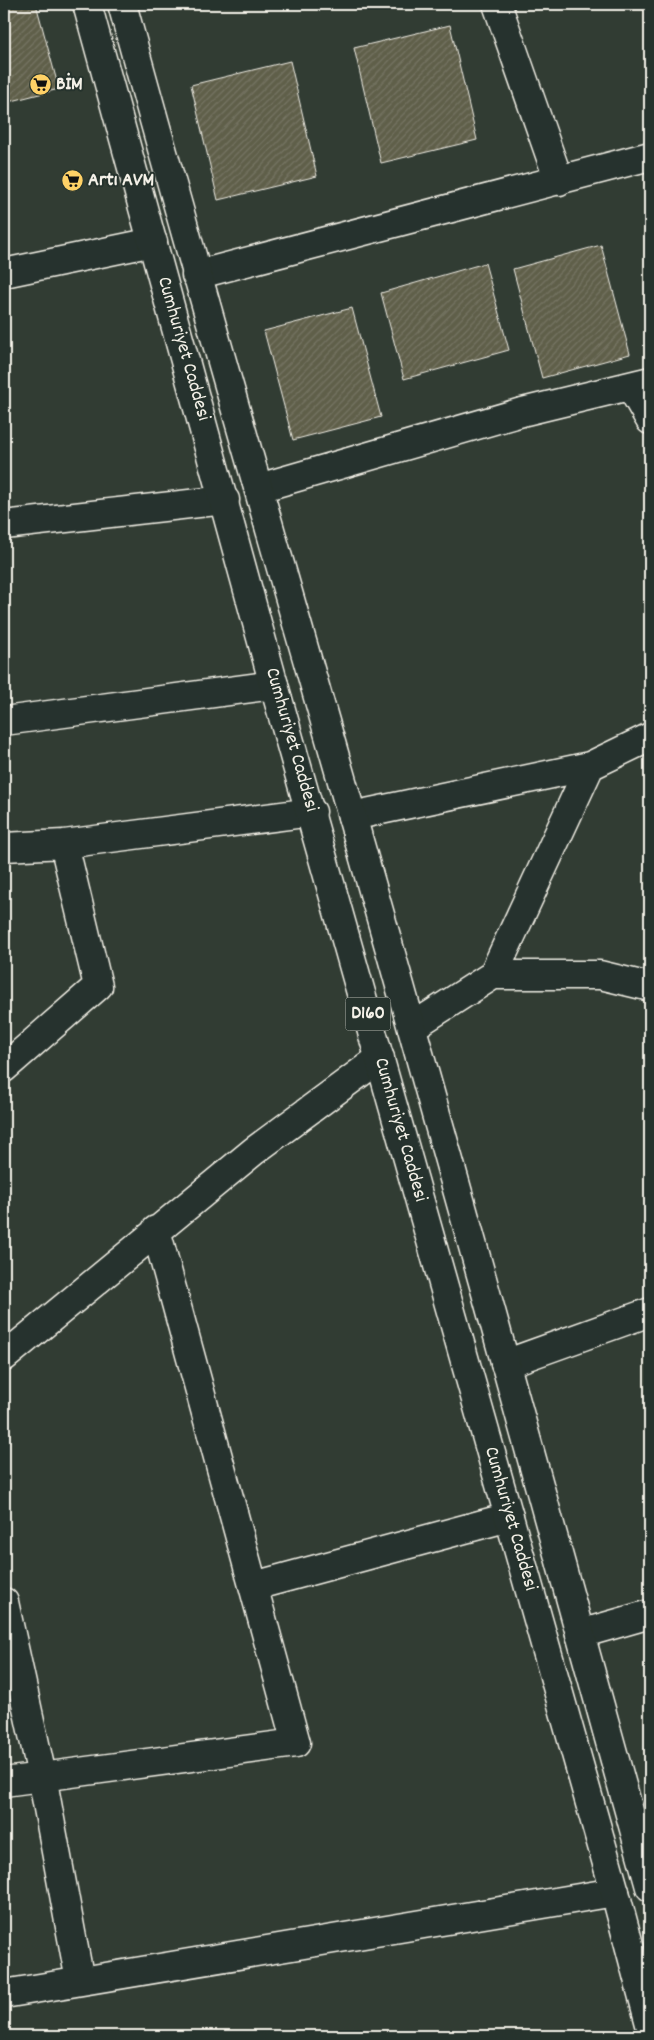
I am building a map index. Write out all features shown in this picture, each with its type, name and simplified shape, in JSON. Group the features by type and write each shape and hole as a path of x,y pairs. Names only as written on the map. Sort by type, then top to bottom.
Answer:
{"street":[{"name":"Cumhuriyet Caddesi","path":"87,4 225,500 274,684 312,812 615,1892 650,2024"},
{"name":"Cumhuriyet Caddesi","path":"122,4 196,275 259,488 412,1027 650,1887"},
{"path":"497,4 558,181"},
{"path":"196,275 650,156"},
{"path":"4,273 154,242"},
{"path":"259,488 522,412 641,384 650,420"},
{"path":"4,525 225,500"},
{"path":"4,721 274,684"},
{"path":"352,816 590,766 650,738"},
{"path":"412,1027 493,975 590,766"},
{"path":"4,847 64,844 312,812"},
{"path":"4,1068 98,986 64,844"},
{"path":"493,975 600,976 650,987"},
{"path":"4,1357 254,1151 380,1058"},
{"path":"4,1782 296,1743 156,1230"},
{"path":"505,1364 650,1312"},
{"path":"254,1586 509,1517"},
{"path":"4,1602 42,1776 80,1981"},
{"path":"580,1634 650,1614"},
{"path":"4,1994 615,1892"}],"building":[{"path":"4,4 36,4 59,89 4,103"},
{"path":"450,25 477,140 381,163 354,48"},
{"path":"290,61 317,176 218,200 191,85"},
{"path":"601,245 630,354 542,378 513,269"},
{"path":"485,263 509,350 404,379 381,293"},
{"path":"352,308 381,417 293,440 264,331"}],"place":[{"name":"BİM","path":"40,85"},
{"name":"Artı AVM","path":"72,181"}]}
